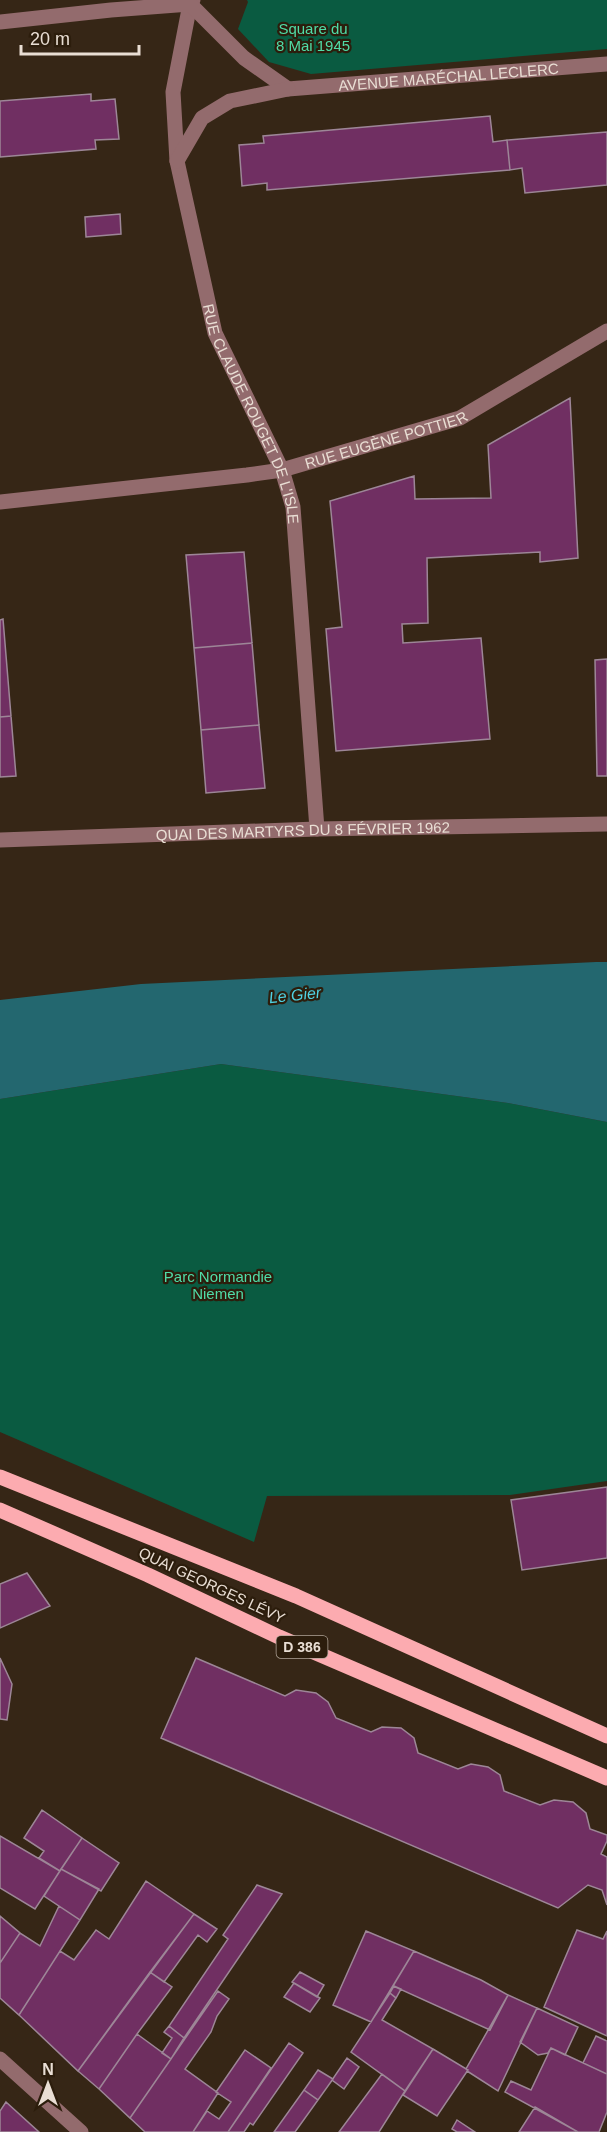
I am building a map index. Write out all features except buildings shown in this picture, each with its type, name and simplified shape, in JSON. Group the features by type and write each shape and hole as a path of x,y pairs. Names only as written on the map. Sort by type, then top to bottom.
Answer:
{"main road":[{"name":"QUAI GEORGES LÉVY","path":"0,1477 296,1596 607,1736"},
{"name":"QUAI GEORGES LÉVY","path":"0,1510 148,1575 279,1637 607,1778"}],"street":[{"path":"0,22 191,2 244,58 288,89"},
{"name":"RUE CLAUDE ROUGET DE L'ISLE","path":"191,2 173,92 177,161 214,333 282,470 293,507 317,829"},
{"name":"AVENUE MARÉCHAL LECLERC","path":"177,161 202,118 230,101 288,89 607,64"},
{"name":"RUE EUGÈNE POTTIER","path":"0,502 282,470 460,418 607,330"},
{"name":"QUAI DES MARTYRS DU 8 FÉVRIER 1962","path":"0,840 317,829 607,824"},
{"path":"0,2059 81,2132"}],"green space":[{"name":"Square du 8 Mai 1945","path":"247,0 607,0 607,49 311,74 269,62 238,29"},
{"name":"Parc Normandie Niemen","path":"221,1064 508,1103 607,1122 607,1481 510,1495 267,1496 254,1542 0,1432 0,1099"}],"water":[{"name":"Le Gier","path":"607,962 607,1122 508,1103 221,1064 0,1099 0,1000 141,984"}]}
